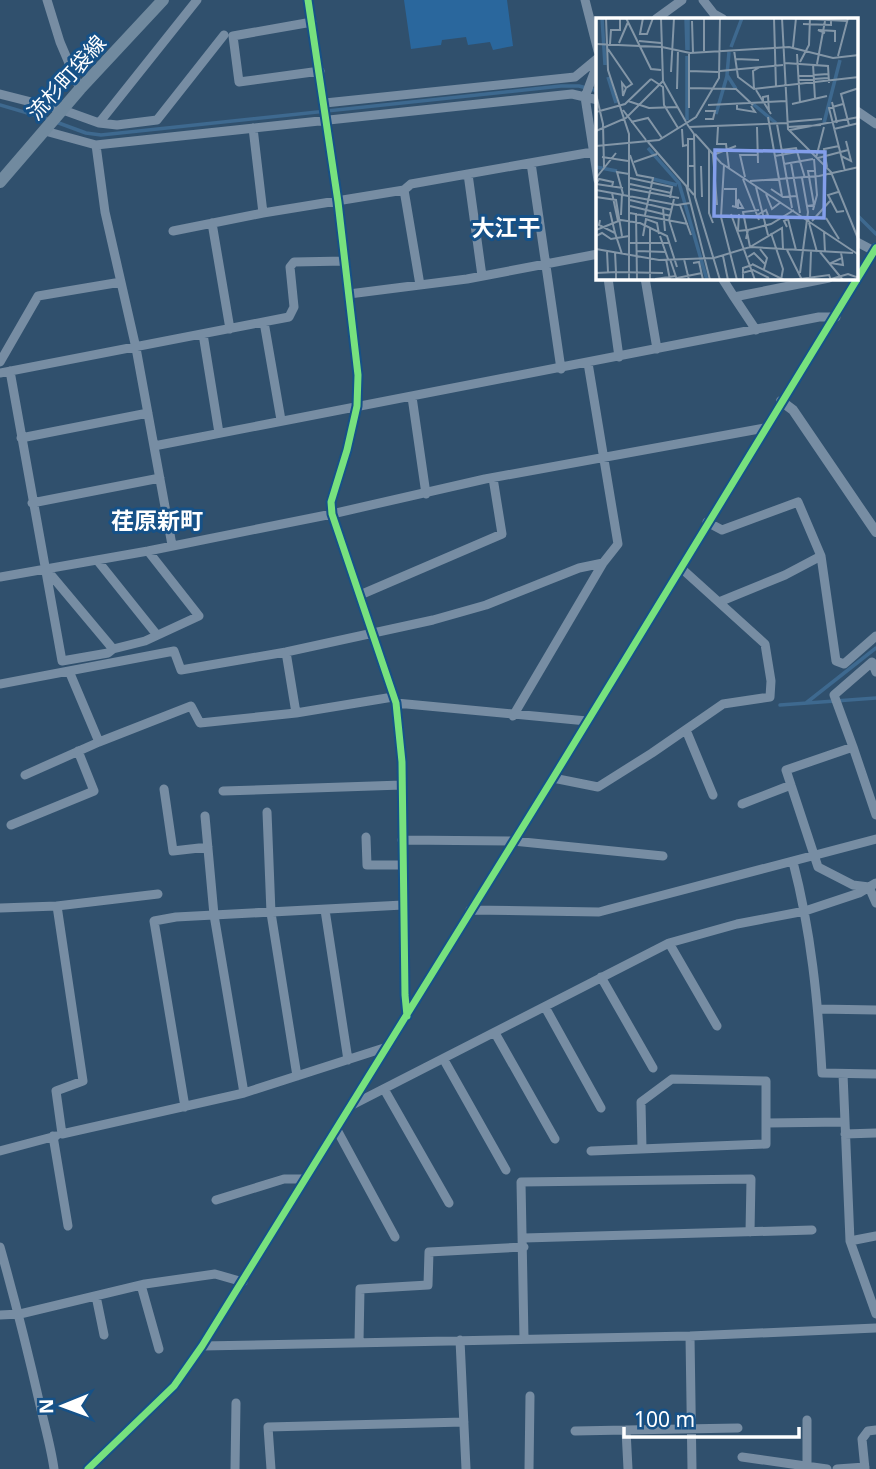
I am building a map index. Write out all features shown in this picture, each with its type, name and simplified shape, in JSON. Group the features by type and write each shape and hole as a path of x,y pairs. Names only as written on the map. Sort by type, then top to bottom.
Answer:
{"main road":[{"name":"流杉町袋線","path":"0,182 80,89 163,0"}],"street":[{"path":"47,0 60,42 80,89"},
{"path":"99,123 197,0"},
{"path":"309,0 338,202 358,375 357,406 348,450 331,502 332,514 394,700 402,785 407,1016"},
{"path":"585,0 596,43"},
{"path":"657,18 682,0"},
{"path":"703,0 714,14 721,18"},
{"path":"312,22 233,36 239,82 320,71"},
{"path":"0,94 99,123 117,125 157,120 224,35"},
{"path":"325,103 575,77 596,61"},
{"path":"173,231 404,190 411,184 596,151 585,97 596,66"},
{"path":"45,131 96,145 572,94 596,100"},
{"path":"858,112 876,124"},
{"path":"253,128 263,213"},
{"path":"96,145 105,212 135,348 173,545"},
{"path":"531,163 561,369"},
{"path":"468,174 482,276"},
{"path":"404,190 420,285"},
{"path":"212,223 230,329"},
{"path":"858,242 875,250 858,278"},
{"path":"349,294 482,276 596,254"},
{"path":"99,742 62,661 21,438 5,372 289,317 295,307 290,267 295,262 345,261"},
{"path":"608,280 619,357"},
{"path":"645,280 657,349"},
{"path":"723,280 756,330"},
{"path":"734,297 818,280"},
{"path":"88,1469 174,1386 202,1346 857,280"},
{"path":"0,362 38,296 121,282"},
{"path":"154,446 819,317 835,317"},
{"path":"264,322 281,420"},
{"path":"203,334 219,433"},
{"path":"513,716 603,563 618,544 589,363"},
{"path":"412,397 426,494"},
{"path":"781,401 793,410 876,532"},
{"path":"21,438 148,413"},
{"path":"0,577 148,551 493,478 765,428"},
{"path":"32,503 160,478"},
{"path":"360,595 502,534 493,478"},
{"path":"707,522 722,530 798,502 821,556 836,661 844,664 876,636"},
{"path":"62,661 108,653 113,649 145,641 199,616 148,551"},
{"path":"719,602 785,575 821,556"},
{"path":"97,560 157,635"},
{"path":"0,684 174,651 181,670 286,652 433,620 486,605 579,568 603,563"},
{"path":"45,568 113,649"},
{"path":"553,778 598,787 723,704 770,696 771,681 765,644 681,568"},
{"path":"286,652 296,713"},
{"path":"876,673 872,662 834,695 876,815"},
{"path":"25,775 191,706 200,723 394,700 513,716 587,721"},
{"path":"686,730 713,795"},
{"path":"853,747 786,770 818,867 853,885 873,885"},
{"path":"11,825 94,791 78,751"},
{"path":"223,791 402,785"},
{"path":"742,804 791,785"},
{"path":"164,789 173,851 208,847"},
{"path":"267,812 271,913 297,1076"},
{"path":"205,816 214,915 244,1093"},
{"path":"366,837 367,865 402,865"},
{"path":"470,910 599,912 876,839"},
{"path":"402,840 513,841 663,856"},
{"path":"793,862 805,911 819,1009 822,1073 876,1074"},
{"path":"873,885 876,903"},
{"path":"352,1105 669,943 737,924 805,911 859,893 873,885"},
{"path":"0,908 57,906 158,894"},
{"path":"185,1107 154,921 214,915 403,905"},
{"path":"57,906 83,1081 56,1091 57,1135 68,1226"},
{"path":"325,909 348,1060"},
{"path":"669,943 718,1026"},
{"path":"601,977 653,1068"},
{"path":"545,1007 601,1108"},
{"path":"819,1009 876,1010"},
{"path":"495,1033 555,1139"},
{"path":"0,1151 57,1135 244,1093 384,1048"},
{"path":"444,1060 506,1170"},
{"path":"843,1074 850,1241 872,1287 876,1314"},
{"path":"591,1151 642,1149 765,1144 766,1080 672,1079 641,1102 642,1149"},
{"path":"384,1089 449,1203"},
{"path":"767,1123 845,1122"},
{"path":"337,1130 395,1237"},
{"path":"845,1134 876,1133"},
{"path":"216,1200 284,1179 306,1179"},
{"path":"524,1339 521,1182 751,1179 750,1231"},
{"path":"359,1342 360,1289 428,1285 429,1252 524,1243 812,1230"},
{"path":"850,1241 876,1236"},
{"path":"0,1247 20,1314 41,1411 49,1433 54,1469"},
{"path":"0,1315 20,1314 141,1285 215,1273 243,1282"},
{"path":"141,1285 159,1349"},
{"path":"96,1296 104,1335"},
{"path":"202,1346 690,1336 876,1328"},
{"path":"690,1336 692,1469"},
{"path":"460,1340 466,1469"},
{"path":"530,1396 530,1469"},
{"path":"235,1469 236,1404"},
{"path":"807,1420 807,1466"},
{"path":"271,1469 268,1427 464,1422"},
{"path":"575,1432 738,1427"},
{"path":"626,1430 628,1469"},
{"path":"836,1469 865,1468 863,1439 868,1431 876,1430"},
{"path":"742,1457 827,1469"}],"shaded area":[{"path":"404,0 507,0 513,46 493,50 490,42 468,45 466,37 442,40 441,45 411,49"}],"waterway":[{"path":"56,122 86,133 101,135 561,86 579,86 596,90"},
{"path":"0,105 48,119"},
{"path":"858,216 876,234"},
{"path":"806,703 876,648"},
{"path":"780,705 876,698"}],"cycle path":[{"path":"308,0 338,202 358,375 357,406 331,502 332,514 396,703 402,762 407,1016"},
{"path":"858,278 876,248"},
{"path":"88,1469 174,1386 202,1346 856,280"}],"district":[{"name":"大江干","path":"506,228"},
{"name":"荏原新町","path":"157,521"}]}
